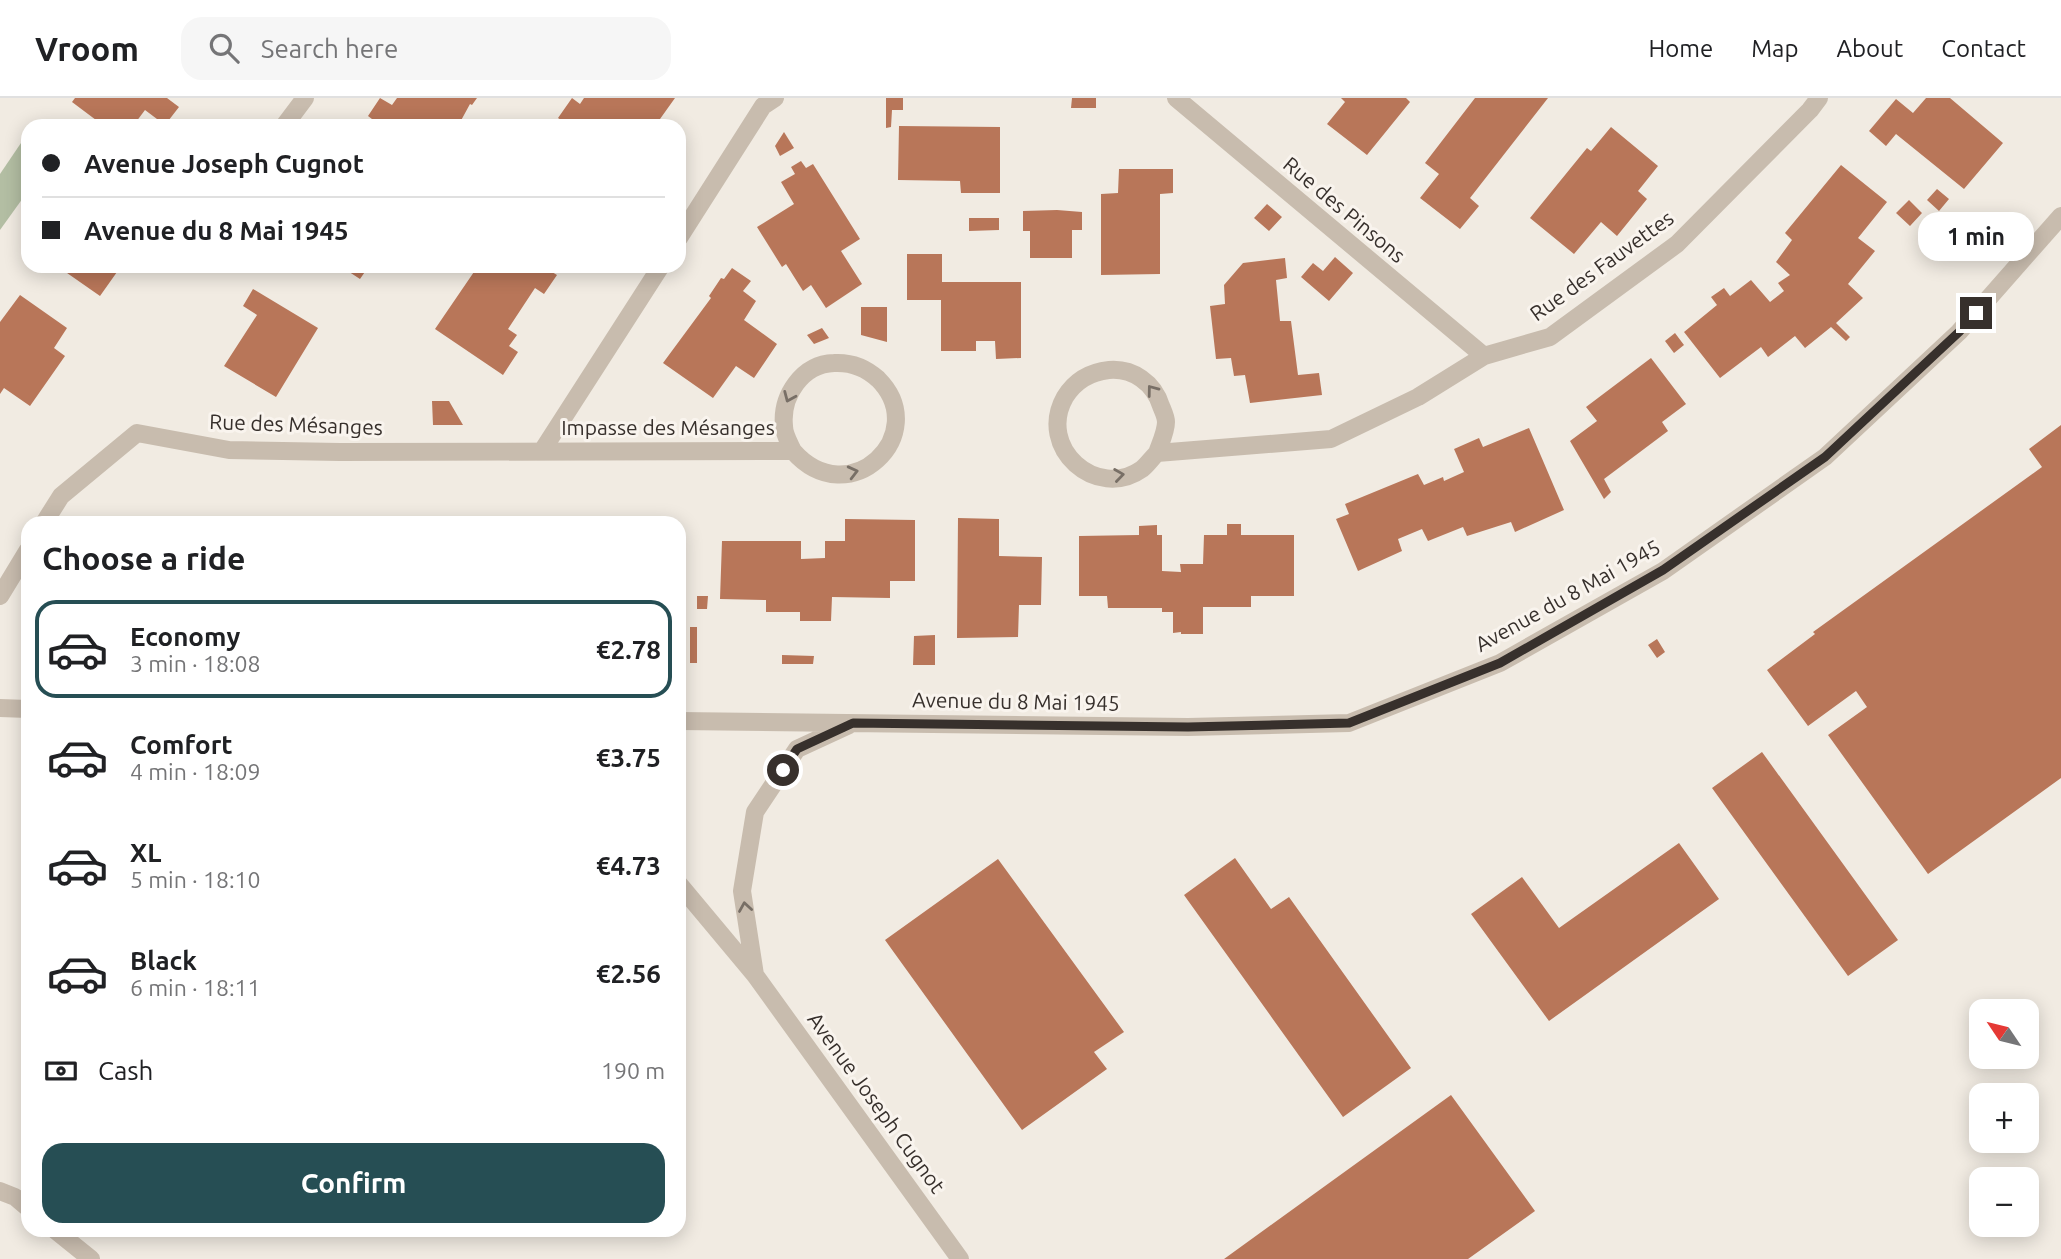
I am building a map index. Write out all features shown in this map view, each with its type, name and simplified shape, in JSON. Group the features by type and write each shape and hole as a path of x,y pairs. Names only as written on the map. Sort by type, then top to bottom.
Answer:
{"street":[{"path":"289,119 305,98"},
{"name":"Rue des Pinsons","path":"1176,98 1483,356"},
{"name":"Rue des Fauvettes","path":"1157,453 1331,439 1418,397 1483,356 1550,337 1677,244 1819,98"},
{"path":"686,227 769,101"},
{"name":"Avenue du 8 Mai 1945","path":"686,721 1188,727 1349,723 1500,663 1663,570 1825,457 1959,332 2061,216"},
{"path":"542,451 656,273"},
{"name":"Impasse des Mésanges","path":"542,451 793,451 817,471 848,475 870,466 890,445 896,415 886,387 871,372 852,364 832,363 813,369 794,384 784,409 784,429 793,451"},
{"path":"1120,369 1142,378 1157,394 1166,421 1157,453 1141,470 1120,477 1095,476 1075,464 1064,452 1058,433 1058,410 1073,385 1095,371 1120,369"},
{"name":"Rue des Mésanges","path":"48,516 61,496 137,433 229,450 542,451"},
{"path":"0,596 21,562"},
{"path":"0,708 21,709"},
{"name":"Avenue Joseph Cugnot","path":"755,975 742,891 755,812 797,749 853,723"},
{"name":"Avenue Joseph Cugnot","path":"686,892 755,975 960,1259"},
{"path":"0,1191 21,1203"},
{"path":"64,1237 91,1259"}],"green space":[{"path":"21,143 21,201 0,230 0,174"}],"building":[{"path":"75,98 167,98 179,107 170,119 157,119 145,110 138,119 95,119 72,102"},
{"path":"380,98 392,105 397,98 477,98 470,104 462,119 372,119 368,116"},
{"path":"572,98 580,104 584,98 675,98 660,119 558,118"},
{"path":"886,98 903,98 903,110 892,110 891,127 886,128"},
{"path":"1072,98 1096,98 1096,108 1071,108"},
{"path":"1341,98 1406,98 1410,102 1367,155 1327,124 1345,102"},
{"path":"1475,98 1548,98 1470,198 1479,206 1460,229 1420,198 1439,174 1425,163"},
{"path":"1926,98 1950,98 2003,143 1964,189 1896,134 1886,146 1869,131 1896,99 1913,113"},
{"path":"899,126 1000,127 1000,193 961,193 960,181 898,180"},
{"path":"1611,127 1658,166 1638,191 1647,199 1617,236 1601,222 1574,254 1530,218 1587,148 1591,151"},
{"path":"784,132 794,148 780,156 775,146"},
{"path":"801,161 806,168 813,164 860,239 841,251 862,284 826,308 811,285 803,291 786,264 782,267 757,227 794,204 781,182 795,174 791,167"},
{"path":"1841,165 1887,202 1858,238 1875,251 1848,284 1863,298 1836,323 1850,337 1846,341 1831,327 1805,348 1795,336 1768,357 1761,347 1720,378 1684,332 1717,305 1711,297 1724,288 1730,296 1751,280 1770,302 1784,291 1778,283 1790,275 1776,262 1792,240 1785,233"},
{"path":"1119,169 1173,169 1173,193 1160,194 1160,274 1101,275 1101,194 1118,193"},
{"path":"1937,189 1949,199 1939,211 1927,200"},
{"path":"1909,200 1922,213 1910,226 1896,213"},
{"path":"1267,204 1282,217 1269,231 1254,218"},
{"path":"1023,211 1082,212 1082,230 1072,230 1072,258 1030,258 1030,231 1023,231"},
{"path":"969,218 999,218 999,230 969,231"},
{"path":"907,254 942,254 942,282 1021,282 1021,358 996,359 995,341 976,341 976,351 941,351 941,300 907,300"},
{"path":"1335,257 1353,273 1329,301 1301,277 1313,263 1323,271"},
{"path":"1285,258 1287,278 1276,280 1280,321 1291,321 1298,375 1319,373 1322,395 1250,403 1245,375 1234,376 1231,358 1216,359 1210,306 1225,304 1224,285 1243,263"},
{"path":"732,268 751,281 743,291 756,301 744,320 777,344 754,378 736,366 713,398 663,363 711,298 709,296 721,278 724,279"},
{"path":"67,273 116,273 100,296"},
{"path":"351,273 364,273 360,279"},
{"path":"473,273 557,275 544,294 535,288 508,329 517,335 509,346 518,352 503,375 435,329"},
{"path":"253,289 318,328 276,397 224,366 257,315 243,306"},
{"path":"20,295 67,328 54,348 65,356 30,406 4,388 0,394 0,322"},
{"path":"861,307 887,307 887,342 861,335"},
{"path":"822,328 829,338 814,344 807,335"},
{"path":"1675,333 1684,345 1674,353 1665,341"},
{"path":"1651,358 1686,404 1662,422 1668,431 1604,479 1611,492 1604,499 1570,441 1597,421 1586,407"},
{"path":"432,401 449,401 463,425 433,425"},
{"path":"2061,425 2061,778 1928,874 1828,735 1867,707 1856,691 1808,726 1767,670 1815,634 1813,632 2042,467 2029,449"},
{"path":"1529,428 1564,510 1515,532 1511,522 1467,536 1463,527 1428,541 1422,529 1398,539 1402,551 1358,571 1336,519 1349,514 1345,504 1418,474 1424,485 1443,477 1444,481 1464,472 1454,449 1479,438 1483,447"},
{"path":"958,518 999,519 999,556 1042,557 1041,605 1019,605 1018,637 957,638"},
{"path":"845,519 915,520 915,581 890,581 890,598 832,597 831,621 800,621 800,612 766,612 766,600 720,599 722,541 801,541 801,559 825,558 825,541 845,541"},
{"path":"1227,524 1241,524 1241,535 1294,535 1294,596 1251,596 1251,607 1203,607 1203,634 1181,634 1173,633 1173,612 1162,612 1162,608 1108,608 1107,596 1079,596 1079,536 1139,535 1139,526 1157,525 1157,535 1162,535 1162,571 1181,572 1180,564 1203,564 1204,535 1227,535"},
{"path":"697,596 708,596 707,609 697,609"},
{"path":"690,627 697,627 697,663 690,663"},
{"path":"935,635 935,665 913,665 914,636"},
{"path":"1657,639 1665,652 1657,658 1648,645"},
{"path":"782,655 814,656 813,664 782,664"},
{"path":"1762,752 1898,940 1848,976 1712,788"},
{"path":"1679,843 1719,899 1549,1021 1471,914 1522,877 1559,928"},
{"path":"1235,858 1271,909 1289,897 1411,1068 1343,1117 1184,895"},
{"path":"998,859 1124,1032 1094,1052 1107,1069 1022,1130 885,940"},
{"path":"1451,1095 1535,1211 1468,1259 1224,1259"}],"route":[{"path":"783,770 797,749 853,723 1188,727 1349,723 1500,663 1663,570 1825,457 1976,313"}]}
